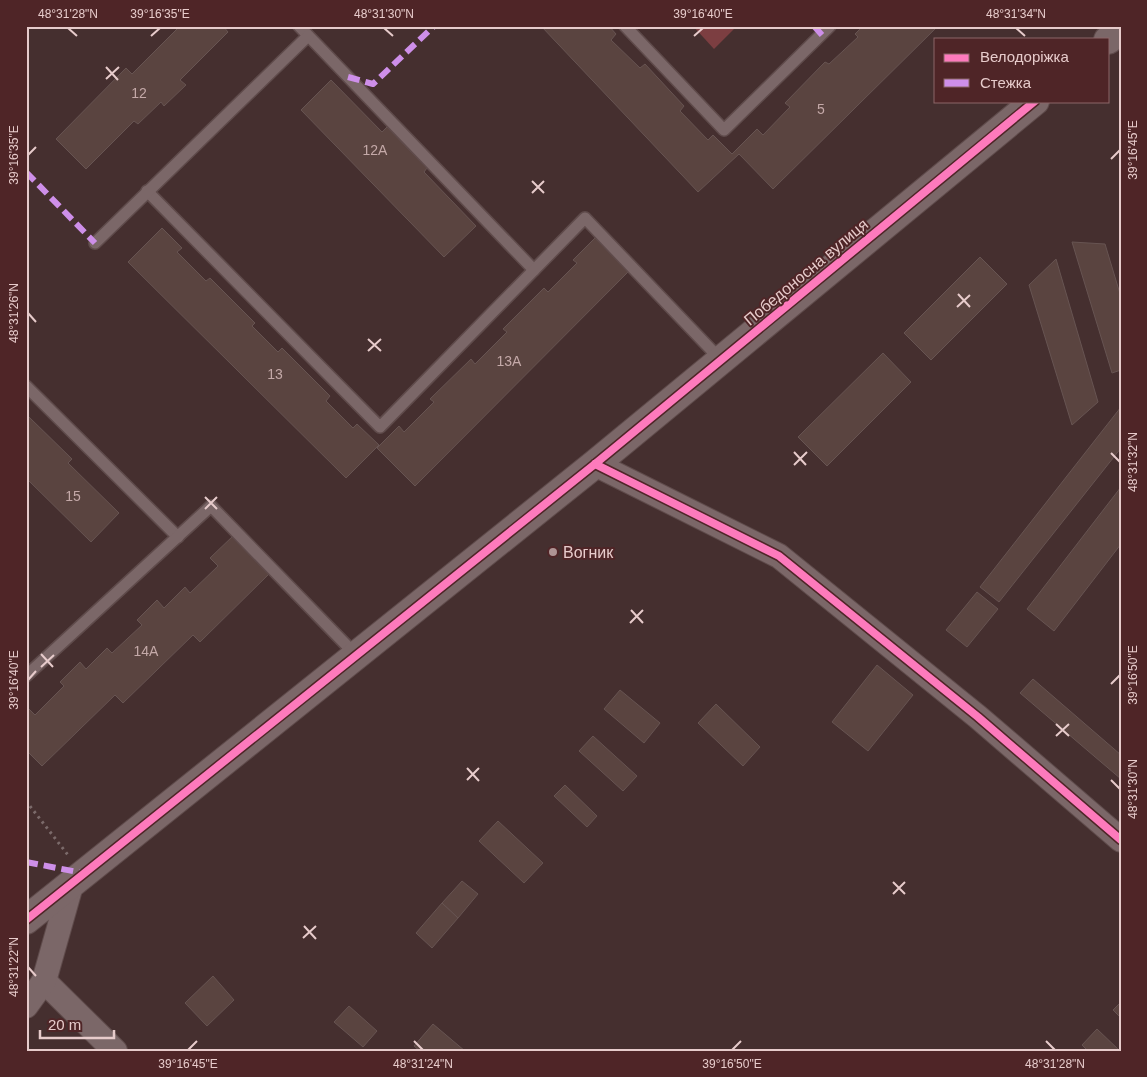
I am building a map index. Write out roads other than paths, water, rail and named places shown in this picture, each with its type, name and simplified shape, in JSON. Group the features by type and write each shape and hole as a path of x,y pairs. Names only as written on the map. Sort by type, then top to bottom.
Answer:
{"street":[{"path":"1110,38 1121,30"},
{"name":"Победоносна вулиця","path":"26,920 77,877 595,464 1033,102"},
{"path":"595,464 779,556 978,717 1121,840"},
{"path":"26,1006 44,981 77,877"},
{"path":"44,981 115,1051"}],"lane":[{"path":"299,26 534,270"},
{"path":"625,26 724,130 830,26"},
{"path":"94,243 308,36"},
{"path":"147,191 380,427 585,218 721,360"},
{"path":"26,386 178,537"},
{"path":"26,676 212,506 356,655"}],"place":[{"name":"Вогник","path":"553,552"}]}
